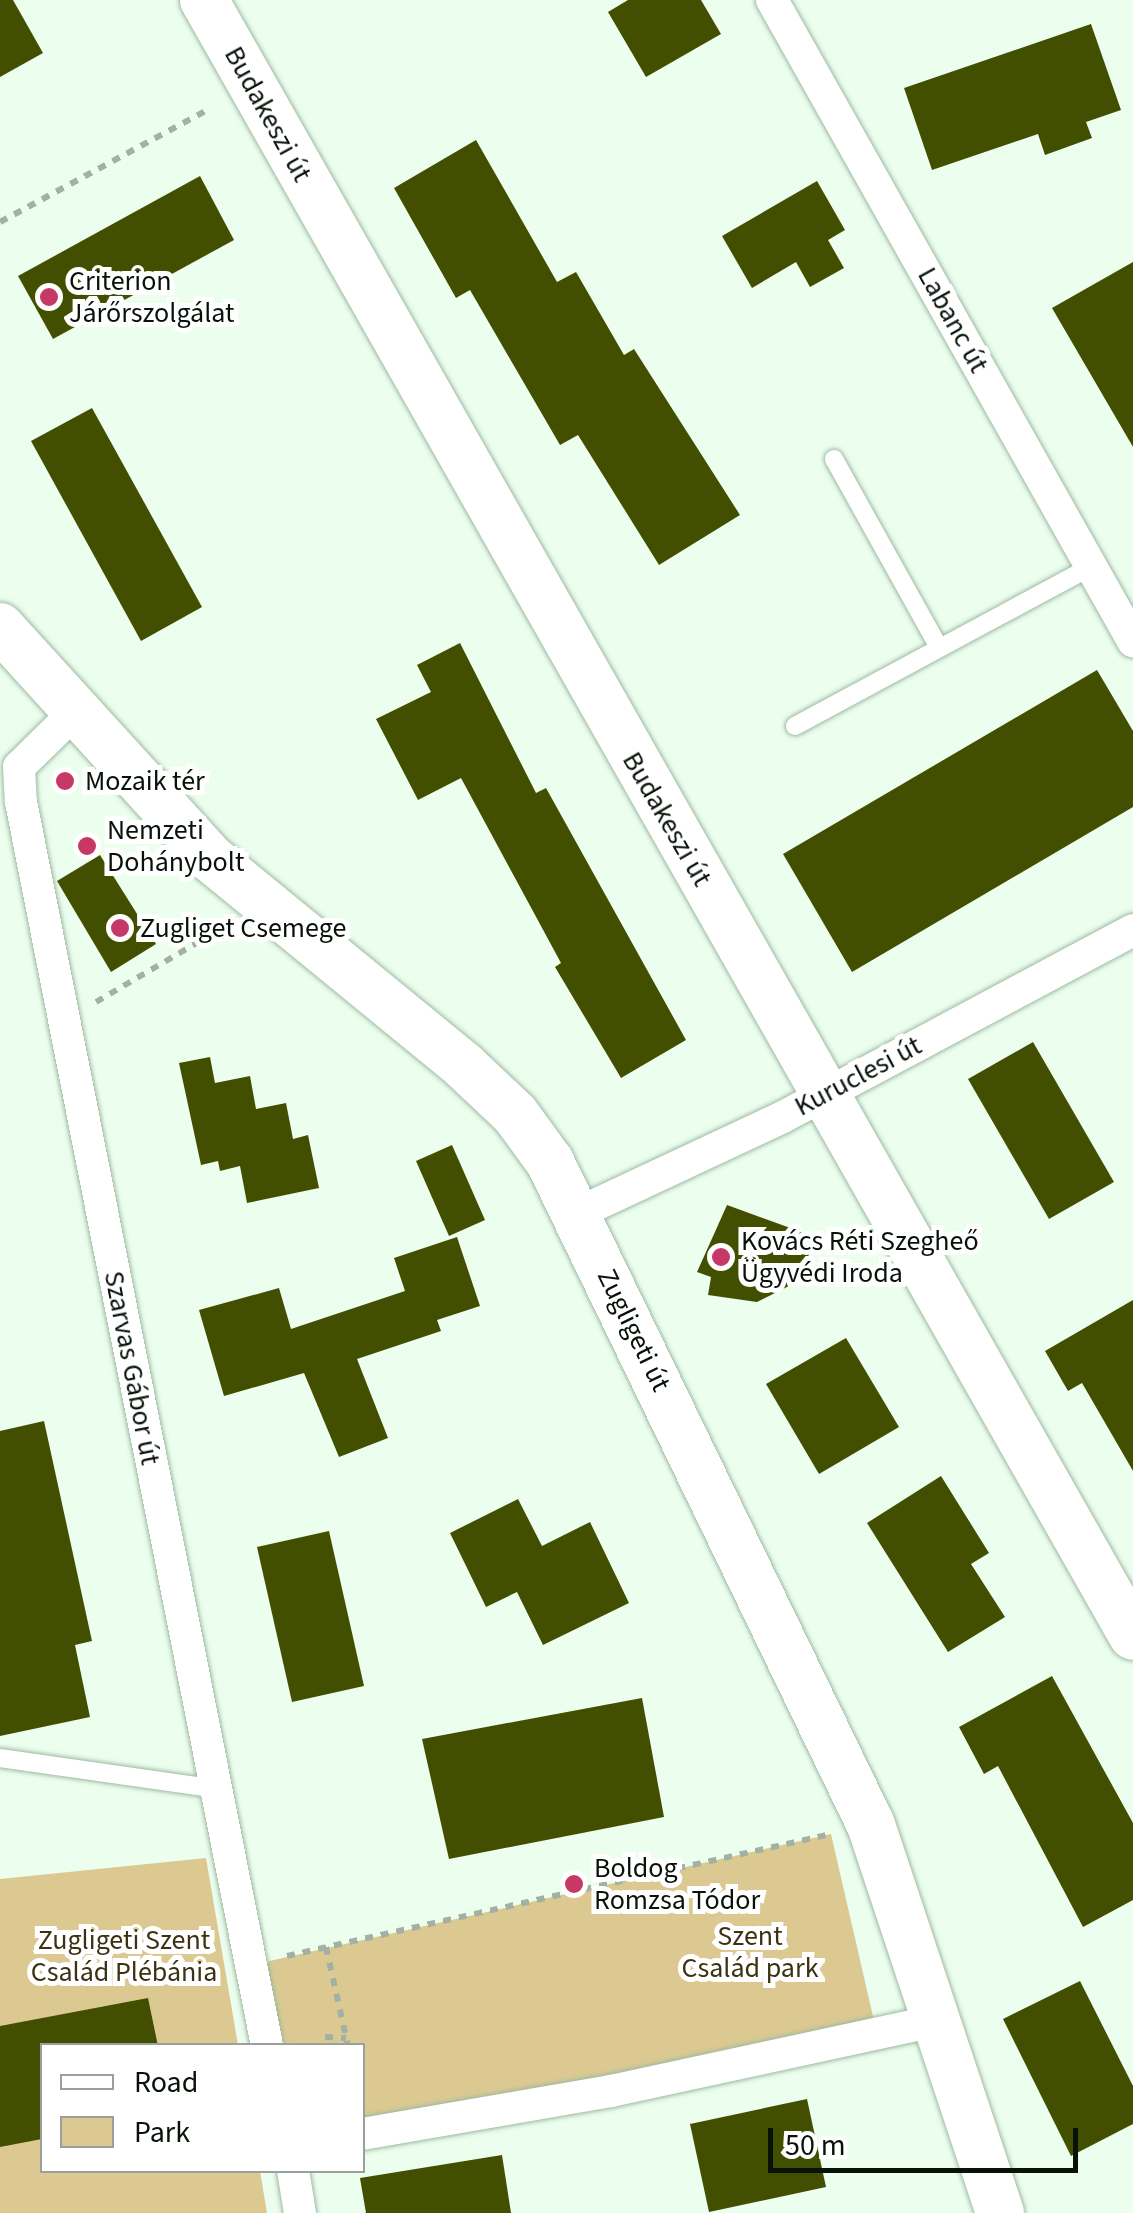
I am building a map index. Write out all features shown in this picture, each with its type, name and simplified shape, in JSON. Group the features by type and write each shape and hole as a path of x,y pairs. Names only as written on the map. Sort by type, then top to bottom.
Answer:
{"street":[{"name":"Budakeszi út","path":"204,0 1133,1636"},
{"name":"Labanc út","path":"772,0 1133,641"},
{"name":"Zugligeti út","path":"0,627 146,793 249,895 515,1114 578,1213 871,1825 940,2020 1000,2213"},
{"name":"Szarvas Gábor út","path":"76,712 20,766 60,1023 267,2043"},
{"name":"Kuruclesi út","path":"578,1213 825,1093 1133,930"},
{"path":"365,2133 611,2090 940,2020"},
{"path":"293,2173 300,2213"}],"lane":[{"path":"834,458 939,648"},
{"path":"794,726 1092,566"},
{"path":"0,1758 216,1789"}],"path":[{"path":"0,222 209,108"},
{"path":"60,1023 207,936"},
{"path":"252,1964 871,1825"},
{"path":"325,2038 347,2042 326,1947"}],"green space":[{"name":"Szent Család park","path":"831,1834 875,2025 365,2131 365,2043 267,2043 252,1965"},
{"name":"Zugligeti Szent Család Plébánia","path":"206,1858 238,2043 40,2043 40,2173 260,2173 267,2213 0,2213 0,1879"}],"building":[{"path":"0,0 13,0 43,53 0,77"},
{"path":"628,0 701,0 721,34 646,77 608,12"},
{"path":"1091,24 1121,110 1086,122 1092,138 1045,155 1038,134 932,170 904,88"},
{"path":"476,140 557,282 576,272 624,355 634,349 740,515 659,565 578,435 560,445 470,290 456,298 394,188"},
{"path":"200,176 234,240 53,339 18,276"},
{"path":"817,181 845,230 828,240 844,268 810,287 796,262 752,288 722,236"},
{"path":"1133,262 1133,447 1052,308"},
{"path":"92,408 202,607 141,641 31,441"},
{"path":"460,643 536,793 546,788 686,1040 621,1078 555,967 561,963 461,778 418,800 376,719 431,692 417,665"},
{"path":"1097,670 1133,731 1133,807 852,972 783,854"},
{"path":"100,855 156,944 111,972 57,881"},
{"path":"1033,1042 1114,1182 1049,1219 968,1079"},
{"path":"210,1057 215,1083 250,1076 256,1109 286,1103 293,1139 308,1135 319,1188 247,1203 240,1166 220,1171 218,1161 201,1165 179,1063"},
{"path":"452,1145 485,1220 449,1236 416,1161"},
{"path":"727,1205 818,1238 793,1284 757,1302 708,1295 711,1277 697,1272"},
{"path":"457,1237 480,1306 437,1320 441,1331 357,1359 388,1438 339,1457 304,1373 224,1396 199,1310 279,1288 291,1329 405,1291 394,1258"},
{"path":"1133,1300 1133,1471 1082,1383 1068,1391 1045,1351"},
{"path":"846,1338 899,1427 819,1474 766,1384"},
{"path":"44,1421 92,1641 75,1645 90,1717 0,1736 0,1431"},
{"path":"941,1476 989,1553 971,1564 1005,1617 948,1652 867,1523"},
{"path":"518,1499 542,1546 590,1522 629,1603 543,1645 517,1592 486,1607 450,1533"},
{"path":"329,1531 364,1686 292,1702 257,1547"},
{"path":"1052,1676 1133,1823 1133,1900 1083,1927 998,1766 984,1774 959,1727"},
{"path":"642,1698 664,1817 449,1859 422,1739"},
{"path":"1080,1981 1133,2086 1133,2124 1071,2156 1003,2019"},
{"path":"148,1998 157,2043 40,2043 40,2139 0,2147 0,2026"},
{"path":"807,2099 826,2187 709,2212 690,2124"},
{"path":"502,2155 511,2213 366,2213 360,2178"}],"place":[{"name":"Criterion Járőrszolgálat","path":"49,297"},
{"name":"Mozaik tér","path":"65,781"},
{"name":"Nemzeti Dohánybolt","path":"87,846"},
{"name":"Zugliget Csemege","path":"120,928"},
{"name":"Kovács Réti Szegheő Ügyvédi Iroda","path":"721,1257"},
{"name":"Boldog Romzsa Tódor","path":"574,1884"}]}
